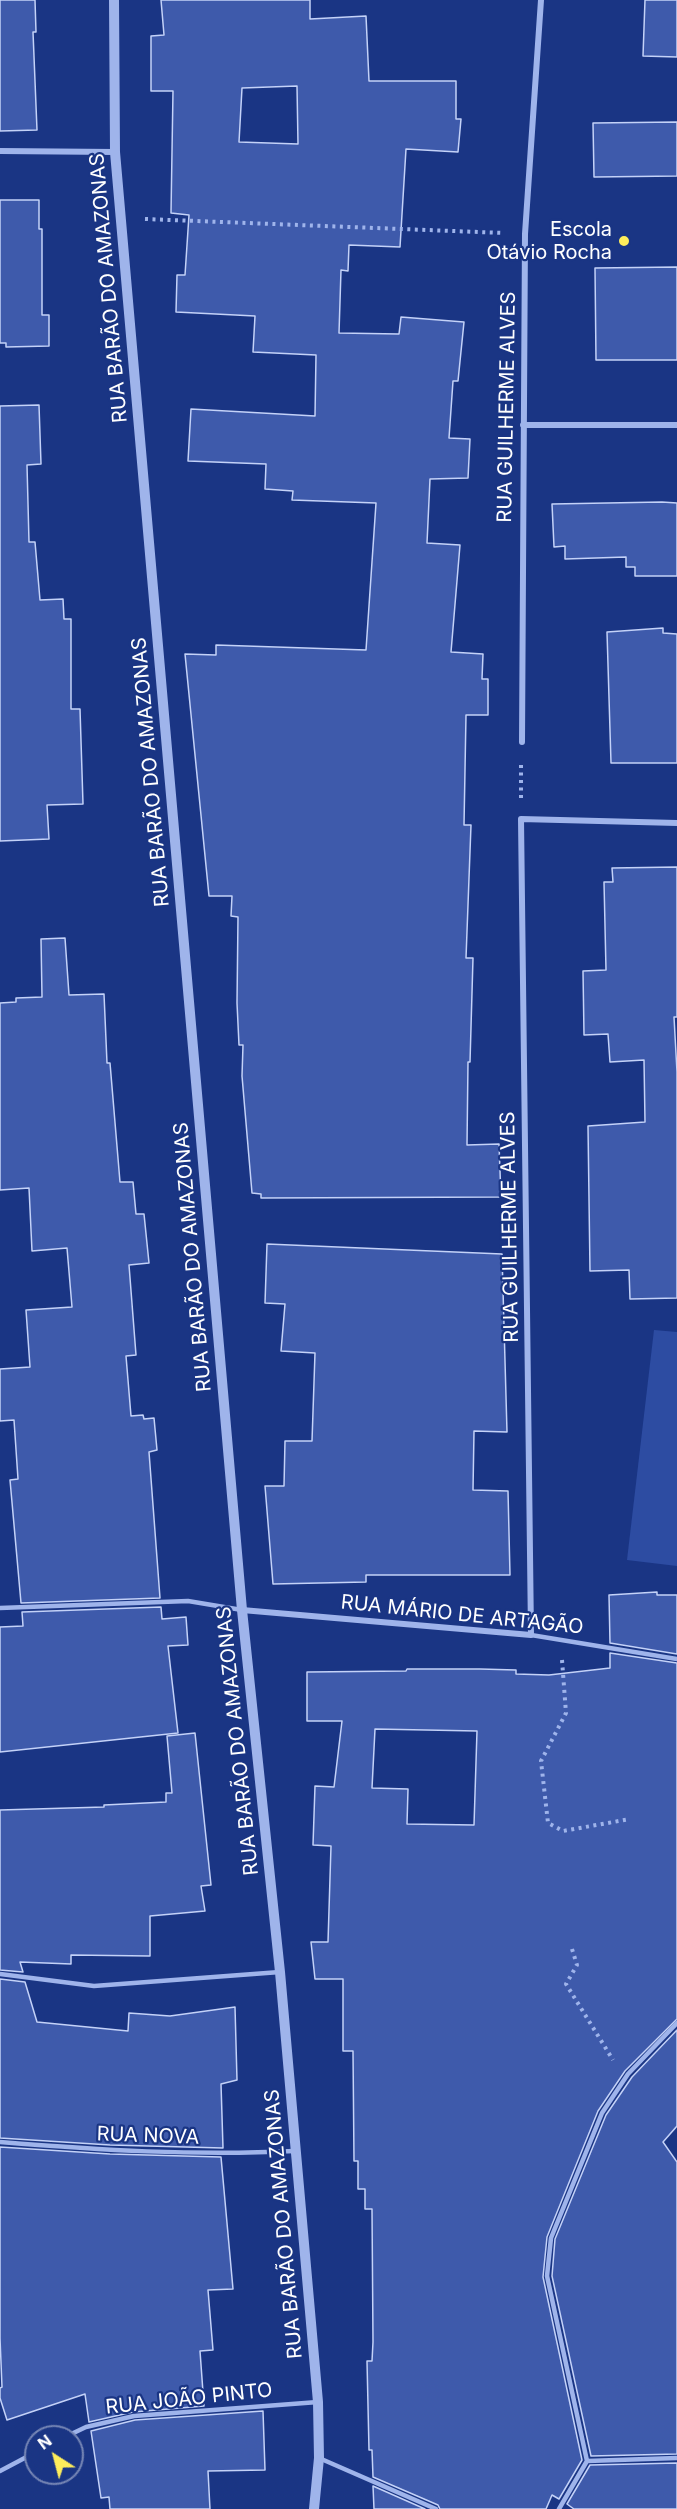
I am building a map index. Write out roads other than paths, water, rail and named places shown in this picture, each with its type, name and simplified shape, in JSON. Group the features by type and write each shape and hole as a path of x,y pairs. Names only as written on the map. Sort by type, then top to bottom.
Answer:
{"street":[{"name":"RUA BARÃO DO AMAZONAS","path":"114,0 115,152 243,1610 280,1972 318,2402 319,2458 314,2509"},
{"name":"RUA GUILHERME ALVES","path":"522,742 525,234 541,0"},
{"path":"0,152 115,152"},
{"path":"523,425 677,425"},
{"name":"RUA GUILHERME ALVES","path":"531,1635 521,819 677,823"},
{"name":"RUA MÁRIO DE ARTAGÃO","path":"243,1610 531,1635"}],"lane":[{"path":"0,1608 188,1601 243,1610"},
{"name":"RUA MÁRIO DE ARTAGÃO","path":"531,1635 677,1659"},
{"path":"0,1974 94,1986 280,1972"},
{"path":"559,2509 586,2461 546,2276 551,2238 602,2113 628,2074 677,2023"},
{"name":"RUA NOVA","path":"0,2142 93,2150 241,2154 296,2151"},
{"name":"RUA JOÃO PINTO","path":"84,2428 134,2416 318,2402"},
{"path":"0,2471 24,2458"},
{"path":"319,2458 436,2509"},
{"path":"586,2461 677,2458"}],"place":[{"name":"Escola Otávio Rocha","path":"624,241"}]}
